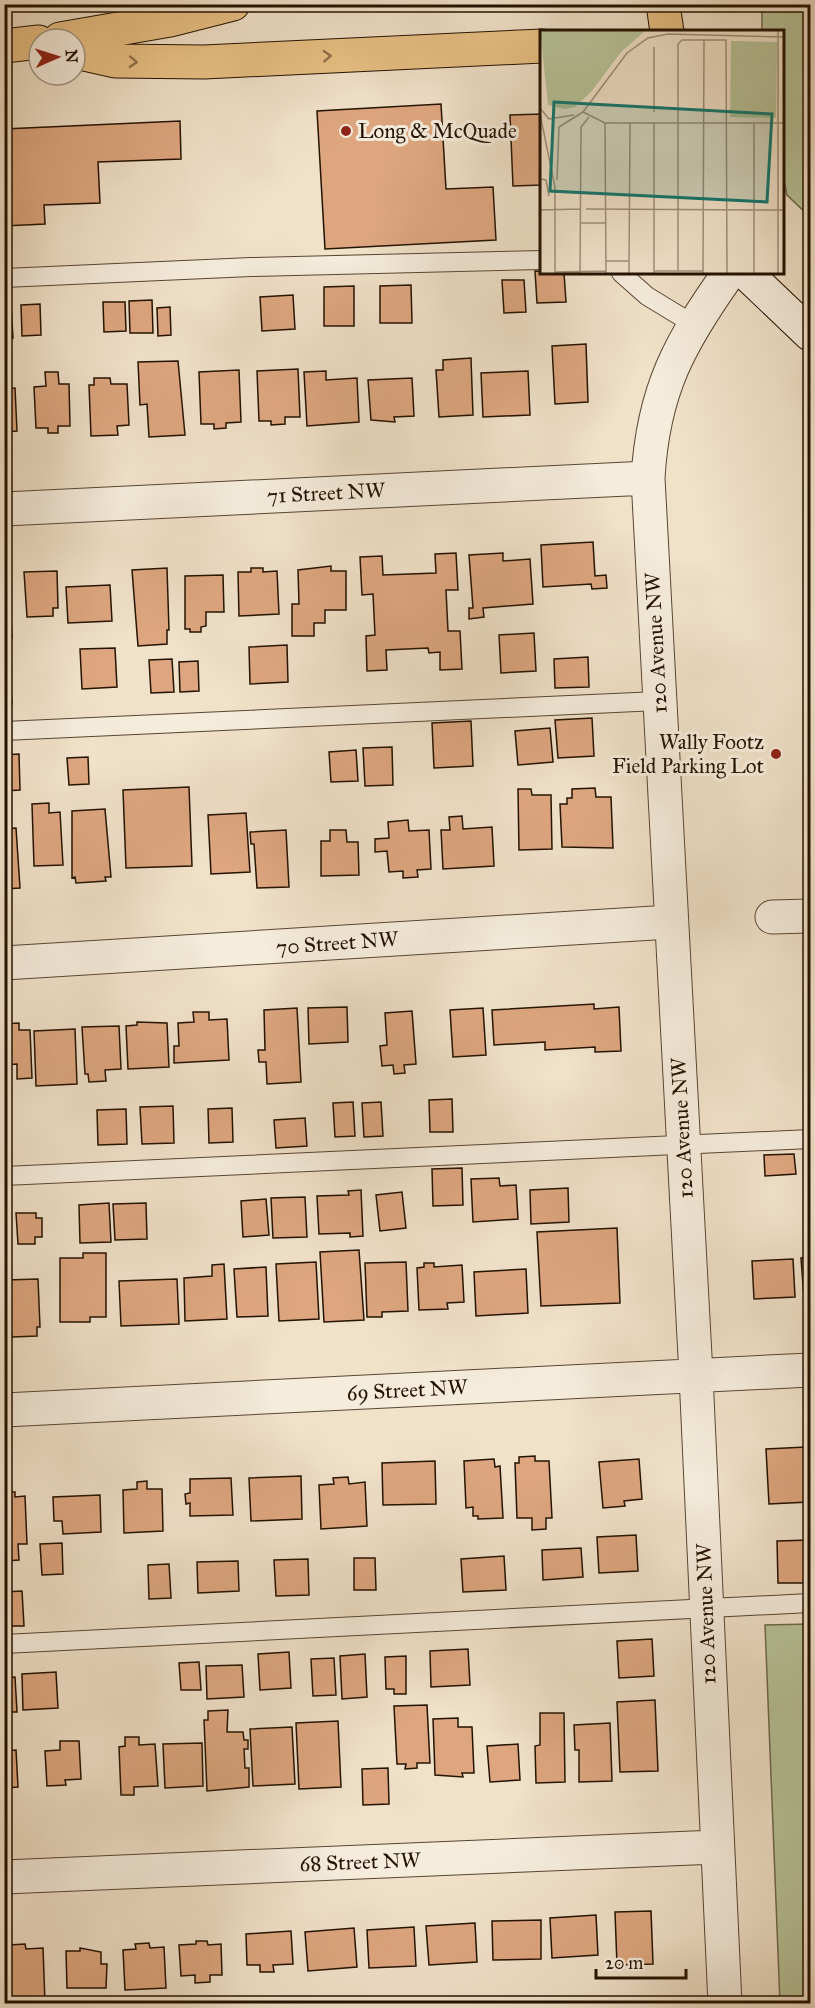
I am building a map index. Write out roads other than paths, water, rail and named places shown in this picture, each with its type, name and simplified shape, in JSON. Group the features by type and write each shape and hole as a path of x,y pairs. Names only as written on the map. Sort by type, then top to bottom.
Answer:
{"main road":[{"path":"87,34 170,20 233,4"},
{"path":"663,4 667,30"},
{"path":"87,55 115,61 204,62 540,46"}],"street":[{"name":"120 Avenue NW","path":"725,2004 696,1375 658,701 648,478 650,446 661,393 672,364 693,324 728,274"},
{"path":"747,274 810,334"},
{"name":"71 Street NW","path":"4,509 648,478"},
{"path":"772,917 810,916"},
{"name":"70 Street NW","path":"4,963 670,922"},
{"name":"69 Street NW","path":"4,1410 810,1370"},
{"name":"68 Street NW","path":"4,1877 716,1847"}],"lane":[{"path":"4,278 251,267 540,260"},
{"path":"622,274 646,296 693,324"},
{"path":"4,731 658,701"},
{"path":"4,1176 810,1139"},
{"path":"4,1644 810,1603"}],"place":[{"name":"Long & McQuade","path":"346,131"},
{"name":"Wally Footz Field Parking Lot","path":"776,754"}]}
